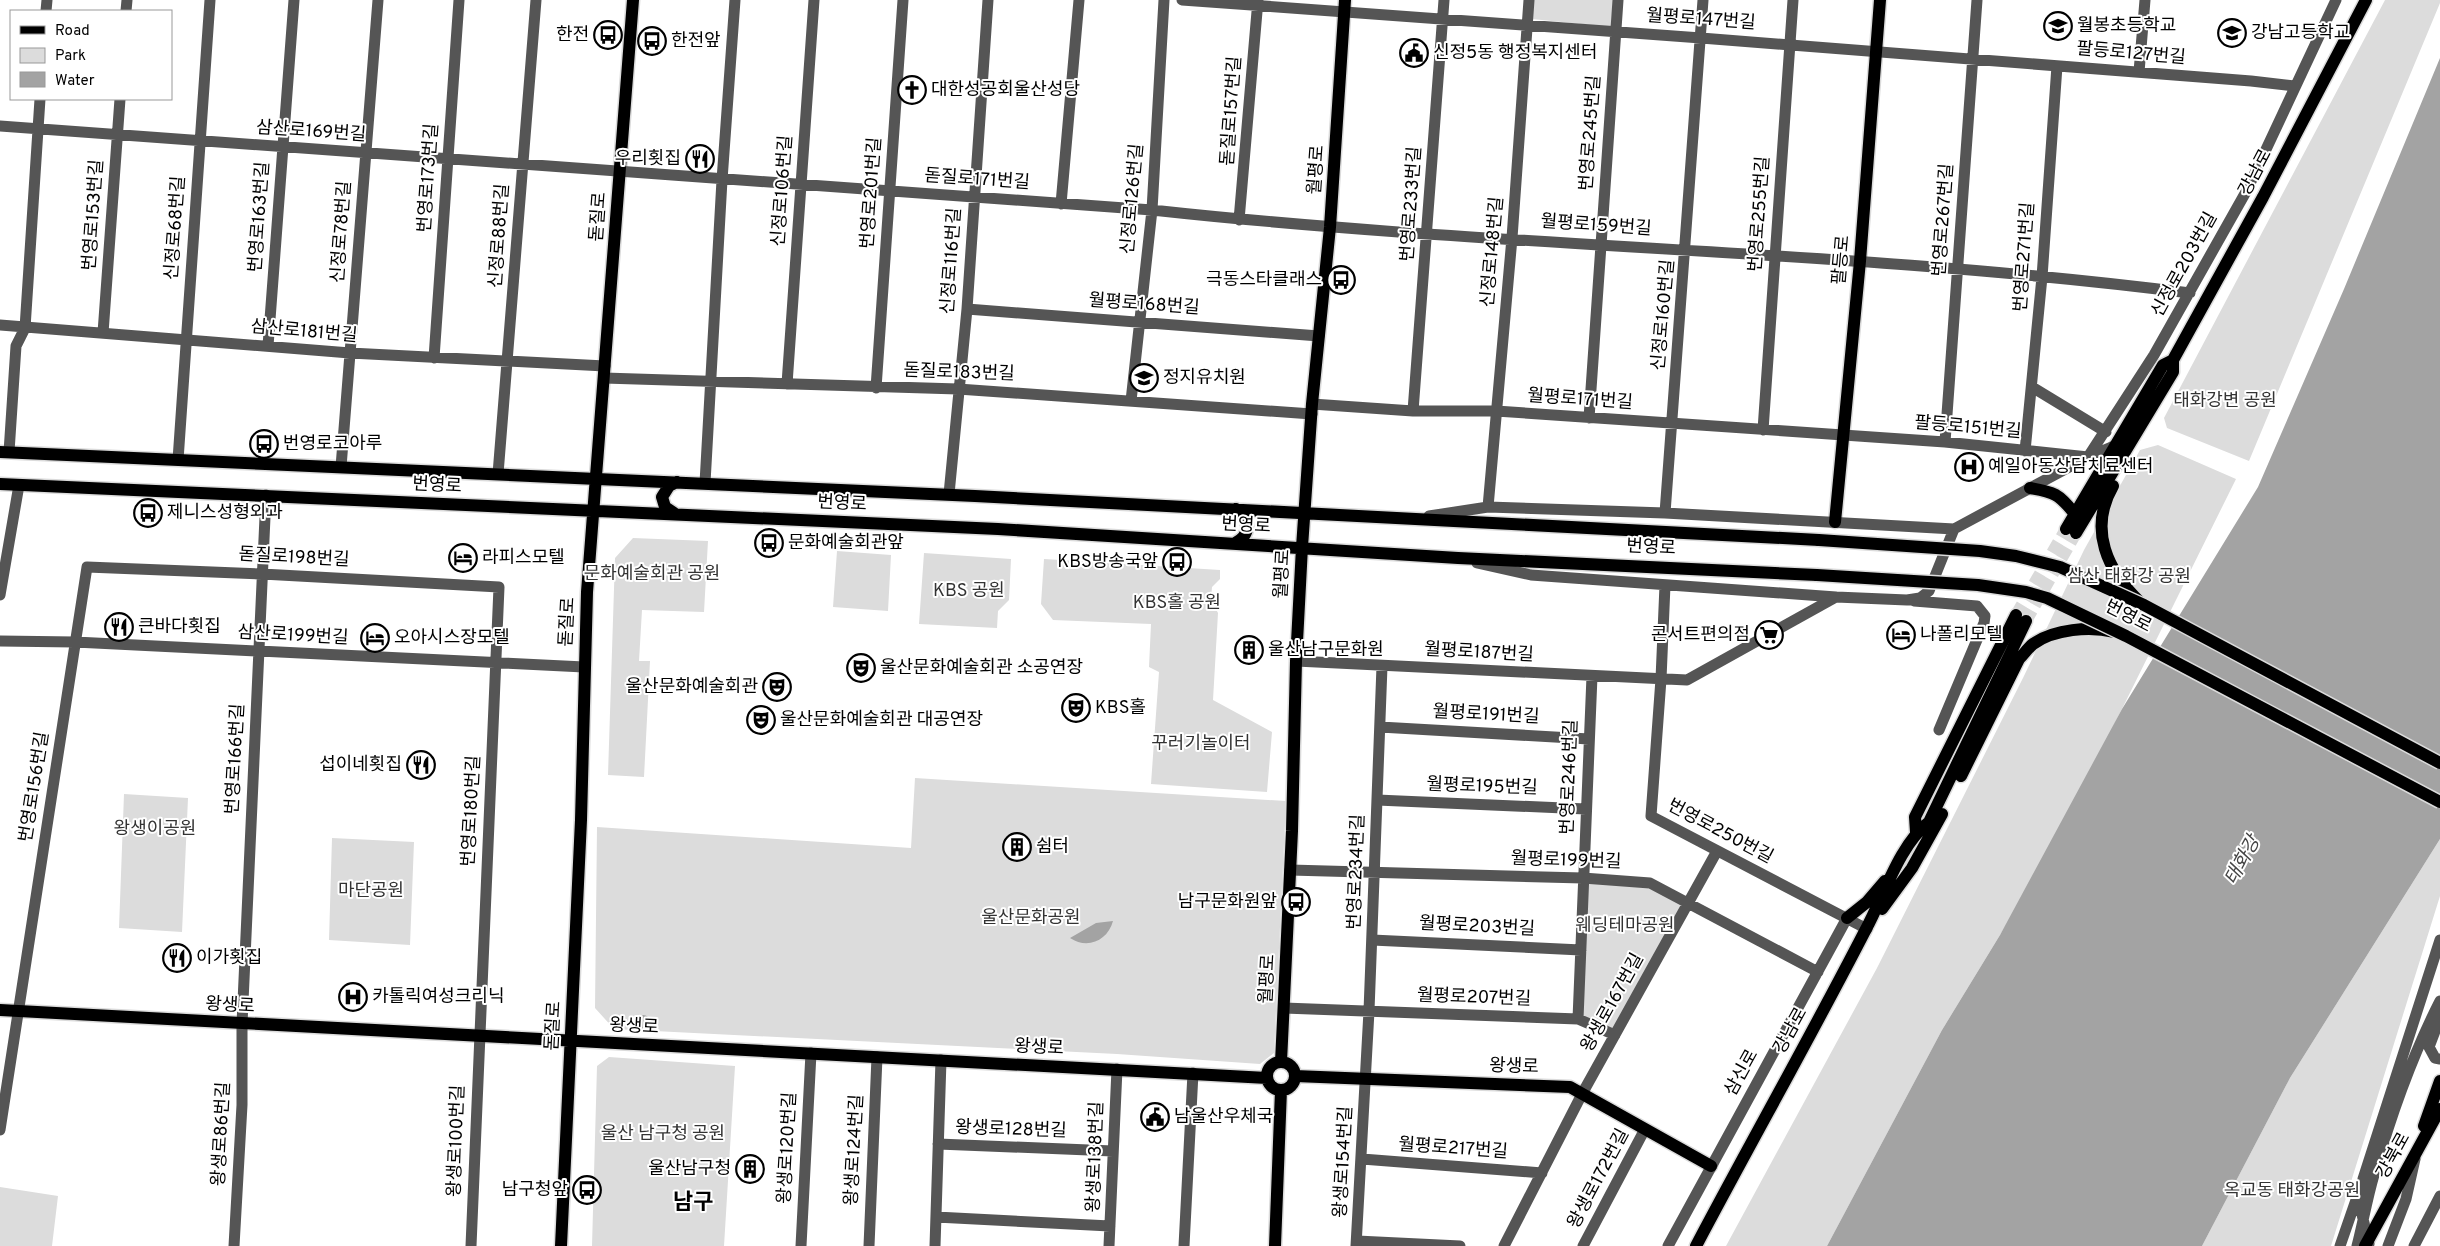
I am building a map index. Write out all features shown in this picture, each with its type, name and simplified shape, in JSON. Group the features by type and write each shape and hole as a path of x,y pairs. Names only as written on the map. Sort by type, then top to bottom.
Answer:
{"main road":[{"name":"돋질로","path":"561,1246 581,820 587,592 633,0"},
{"name":"팔등로","path":"1835,522 1860,261 1880,0"},
{"name":"강남로","path":"2174,360 2163,366 2114,445 2074,513 2071,531 2173,372 2174,360 2268,189 2366,0"},
{"name":"월평로","path":"1281,1062 1290,870 1296,661 1304,513 1330,227 1345,6"},
{"path":"2135,434 2132,455 2108,496 2101,516 2100,531 2103,545 2124,584 2144,606"},
{"name":"번영로","path":"4,452 949,494 1940,547 2016,556 2060,568 2144,606 2440,763"},
{"path":"674,513 665,508 662,497 669,486 677,482"},
{"name":"번영로","path":"0,484 1006,529 1458,558 1817,574 2008,588 2047,598 2126,636 2440,802"},
{"path":"2030,488 2054,493 2062,498 2074,513"},
{"path":"1235,543 1246,534 1248,527 1243,514 1236,509"},
{"name":"강남로","path":"1696,1246 1867,929 1916,832 1915,817 2021,618"},
{"path":"1867,929 1912,868 1934,831 2019,659 2032,645 2063,632 2098,629 2126,636"},
{"path":"1848,918 1871,897 1900,861"},
{"name":"왕생로","path":"0,1010 570,1042 811,1052 1267,1078"},
{"path":"1281,1062 1290,1064 1295,1076 1292,1085 1281,1090 1271,1086 1267,1078 1270,1068 1281,1062"},
{"name":"왕생로","path":"1295,1076 1570,1087 1711,1166"},
{"path":"2417,1150 2440,1081"},
{"path":"1275,1246 1281,1090"},
{"name":"강북로","path":"2367,1244 2440,1109"},
{"path":"2417,1150 2440,1126"}],"street":[{"name":"신정로68번길","path":"178,460 210,0"},
{"name":"번영로163번길","path":"268,346 294,0"},
{"name":"신정로78번길","path":"341,467 378,0"},
{"name":"번영로173번길","path":"434,358 459,0"},
{"name":"신정로88번길","path":"498,474 536,0"},
{"path":"705,484 722,180 735,0"},
{"name":"신정로106번길","path":"787,384 814,0"},
{"name":"번영로201번길","path":"876,388 902,0"},
{"name":"신정로116번길","path":"949,494 967,309 988,0"},
{"path":"1061,204 1079,0"},
{"name":"신정로126번길","path":"1131,401 1138,321 1152,210 1164,0"},
{"path":"1182,0 1345,6"},
{"name":"번영로233번길","path":"1413,411 1428,233 1444,0"},
{"name":"신정로148번길","path":"1488,507 1512,238 1529,0"},
{"name":"번영로245번길","path":"1589,418 1618,0"},
{"name":"신정로160번길","path":"1665,513 1704,0"},
{"name":"번영로255번길","path":"1763,430 1793,0"},
{"name":"번영로267번길","path":"1945,442 1978,0"},
{"path":"2138,72 2145,0"},
{"name":"신정로203번길","path":"2088,457 2106,432 2190,293 2247,190 2294,86 2336,0"},
{"name":"돋질로157번길","path":"1239,220 1257,3"},
{"name":"월평로147번길","path":"1345,6 1443,19 1876,52"},
{"name":"팔등로127번길","path":"1876,52 2294,86"},
{"name":"번영로271번길","path":"2025,451 2042,277 2057,66"},
{"path":"4,452 16,346 25,328 40,100"},
{"name":"번영로153번길","path":"103,333 120,100"},
{"name":"삼산로169번길","path":"0,126 620,172"},
{"name":"돋질로171번길","path":"620,172 1152,210 1239,220 1330,227"},
{"name":"월평로159번길","path":"1330,227 1860,261 2042,277 2190,293"},
{"name":"월평로168번길","path":"967,309 1319,336"},
{"name":"삼산로181번길","path":"0,325 350,353 508,362 605,372"},
{"name":"돋질로183번길","path":"605,372 710,382 958,389 1131,401 1312,409"},
{"path":"2032,387 2106,432"},
{"name":"월평로171번길","path":"1312,409 1496,411 1844,436"},
{"path":"1412,519 1488,507 1665,513 1954,529 2135,434"},
{"name":"팔등로151번길","path":"1844,436 1945,442 2088,457"},
{"path":"0,595 19,485"},
{"name":"번영로166번길","path":"242,1024 266,495"},
{"path":"1907,600 1920,598 1930,591 1954,529"},
{"path":"1458,558 1531,575 1977,606 1985,616 1984,623 1940,730"},
{"name":"돋질로198번길","path":"87,567 499,587"},
{"name":"번영로156번길","path":"0,1130 87,567"},
{"name":"번영로250번길","path":"1665,585 1661,679 1651,816 1867,929"},
{"name":"번영로180번길","path":"479,1037 499,587"},
{"path":"1661,679 1687,680 1836,597"},
{"name":"삼산로199번길","path":"0,641 75,642 584,667"},
{"name":"월평로187번길","path":"1296,661 1661,679"},
{"name":"번영로234번길","path":"1366,1080 1382,666"},
{"name":"번영로246번길","path":"1578,1019 1592,676"},
{"name":"월평로191번길","path":"1380,727 1589,739"},
{"name":"월평로195번길","path":"1377,800 1586,809"},
{"name":"왕생로167번길","path":"1504,1246 1582,1094 1718,851"},
{"name":"월평로199번길","path":"1290,870 1584,878 1650,883 1818,972"},
{"name":"삼신로","path":"1668,1246 1848,918"},
{"name":"월평로203번길","path":"1372,940 1580,950"},
{"path":"2340,1246 2440,940"},
{"path":"2357,1246 2374,1174 2407,1074 2440,1000"},
{"name":"월평로207번길","path":"1284,1008 1578,1019"},
{"path":"2440,1018 2429,1047 2435,1058 2440,1059"},
{"path":"1578,1019 1615,1036"},
{"name":"왕생로86번길","path":"234,1246 242,1105 242,1024"},
{"name":"왕생로100번길","path":"471,1246 479,1037"},
{"name":"왕생로120번길","path":"801,1246 811,1052"},
{"name":"왕생로124번길","path":"869,1246 877,1056"},
{"name":"왕생로128번길","path":"935,1246 941,1060"},
{"name":"왕생로138번길","path":"1110,1246 1116,1069"},
{"path":"1184,1246 1193,1073"},
{"name":"왕생로154번길","path":"1356,1244 1366,1080"},
{"name":"왕생로172번길","path":"1583,1246 1645,1129"},
{"name":"왕생로128번길","path":"938,1144 1113,1151"},
{"path":"2388,1246 2406,1199 2417,1150"},
{"name":"월평로217번길","path":"1362,1159 1542,1173"},
{"path":"2363,1179 2360,1194 2367,1244"},
{"path":"2414,1246 2438,1203"},
{"path":"936,1217 1110,1226"},
{"path":"1356,1244 1460,1246"}],"green space":[{"path":"1533,0 1613,0 1611,27 1532,19"},
{"name":"태화강변 공원","path":"2385,0 2440,0 2440,3 2249,461 2167,428 2164,418"},
{"name":"삼산 태화강 공원","path":"2158,445 2236,479 2053,848 1942,1030 1827,1246 1726,1246 1877,968 2023,678 2084,550 2140,450"},
{"name":"문화예술회관 공원","path":"633,538 708,541 704,612 642,610 639,661 650,661 644,777 608,775 615,558"},
{"path":"837,551 891,555 888,611 833,607"},
{"name":"KBS 공원","path":"924,553 1011,559 1009,600 998,611 997,628 919,624"},
{"path":"1044,559 1220,570 1220,579 1212,587 1211,599 1218,613 1213,700 1272,732 1267,792 1151,784 1159,672 1149,667 1151,624 1053,620 1041,604"},
{"name":"울산문화공원","path":"915,778 1286,801 1274,1053 1260,1064 1117,1054 614,1029 595,1008 597,827 911,848"},
{"name":"왕생이공원","path":"124,794 188,798 182,932 119,928"},
{"name":"마단공원","path":"332,838 414,842 410,945 329,940"},
{"name":"옥교동 태화강공원","path":"2440,839 2440,896 2331,1246 2202,1246 2290,1078"},
{"name":"웨딩테마공원","path":"1583,878 1650,883 1689,903 1615,1035 1578,1019"},
{"name":"울산 남구청 공원","path":"609,1057 735,1066 724,1246 592,1246 597,1066"},
{"path":"0,1187 58,1196 52,1246 0,1246"}],"water":[{"name":"태화강","path":"2440,58 2440,839 2290,1078 2202,1246 1827,1246 1942,1030 2000,935 2122,709 2258,487 2344,289"},
{"path":"1113,921 1107,933 1096,941 1084,943 1070,938 1096,923"},
{"path":"640,1015 646,1015 650,1022 646,1029 640,1029 636,1025 636,1019"}],"tunnel":[{"path":"2016,615 2066,529"},
{"path":"2026,621 2076,533"}],"place":[{"name":"월봉초등학교","path":"2058,26"},
{"name":"강남고등학교","path":"2232,33"},
{"name":"한전","path":"608,35"},
{"name":"한전앞","path":"652,41"},
{"name":"신정5동 행정복지센터","path":"1414,53"},
{"name":"대한성공회울산성당","path":"912,90"},
{"name":"우리횟집","path":"700,159"},
{"name":"극동스타클래스","path":"1341,280"},
{"name":"정지유치원","path":"1144,378"},
{"name":"번영로코아루","path":"264,444"},
{"name":"예일아동상담치료센터","path":"1969,467"},
{"name":"제니스성형외과","path":"148,513"},
{"name":"문화예술회관앞","path":"769,543"},
{"name":"라피스모텔","path":"463,558"},
{"name":"KBS방송국앞","path":"1177,562"},
{"name":"큰바다횟집","path":"119,627"},
{"name":"콘서트편의점","path":"1769,635"},
{"name":"나폴리모텔","path":"1901,635"},
{"name":"오아시스장모텔","path":"375,638"},
{"name":"울산남구문화원","path":"1249,650"},
{"name":"울산문화예술회관 소공연장","path":"861,668"},
{"name":"울산문화예술회관","path":"777,687"},
{"name":"KBS홀","path":"1076,708"},
{"name":"울산문화예술회관 대공연장","path":"761,720"},
{"name":"섭이네횟집","path":"421,765"},
{"name":"쉼터","path":"1017,847"},
{"name":"남구문화원앞","path":"1296,902"},
{"name":"이가횟집","path":"177,958"},
{"name":"카톨릭여성크리닉","path":"353,997"},
{"name":"남울산우체국","path":"1155,1117"},
{"name":"울산남구청","path":"750,1169"},
{"name":"남구청앞","path":"587,1190"}],"district":[{"name":"남구","path":"693,1203"}],"park label":[{"name":"KBS홀 공원","path":"1177,603"},
{"name":"꾸러기놀이터","path":"1201,744"}]}
